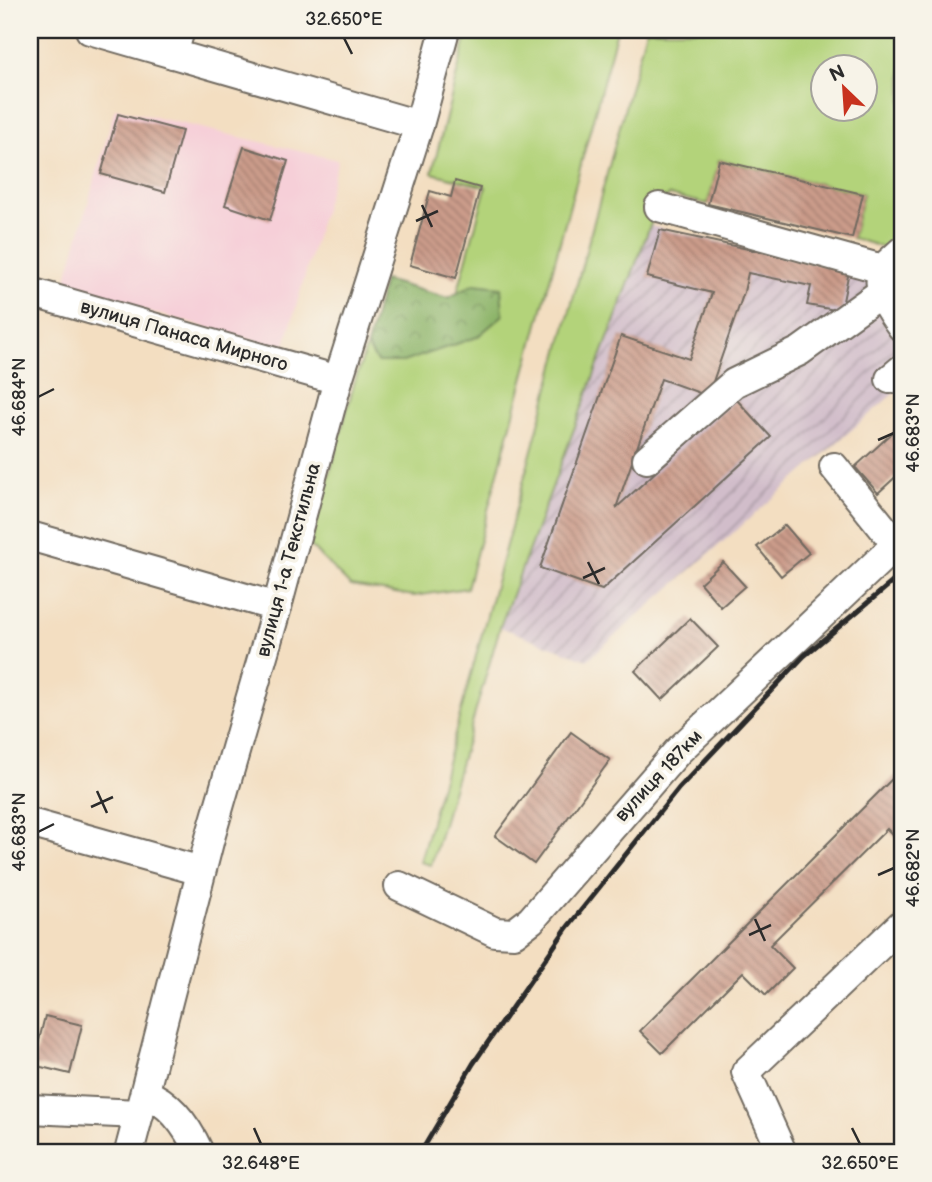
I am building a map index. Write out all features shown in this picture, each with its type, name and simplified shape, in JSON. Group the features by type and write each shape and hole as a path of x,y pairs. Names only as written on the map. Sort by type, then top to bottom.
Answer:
{"street":[{"path":"90,30 176,42 419,125"},
{"name":"вулиця 1-а Текстильна","path":"129,1152 201,871 277,607 338,380 419,125 445,30"},
{"path":"659,206 889,271"},
{"path":"889,271 890,310 902,327"},
{"path":"647,459 734,383 800,351 889,271"},
{"name":"вулиця Панаса Мирного","path":"30,292 338,380"},
{"path":"834,467 899,542"},
{"path":"30,536 277,607"},
{"name":"вулиця 187км","path":"399,886 495,932 514,933 522,928 678,751 899,542"},
{"path":"30,823 201,871"},
{"path":"782,1152 746,1072 902,924"},
{"path":"30,1109 163,1102 180,1121 199,1152"}],"shaded area":[{"path":"115,108 338,160 284,349 64,288"},
{"path":"650,226 849,271 902,266 902,386 587,660 500,627"}],"green space":[{"path":"468,30 617,30 467,588 414,596 351,586 310,546 367,346 377,362 474,284 457,294 486,187 432,173"},
{"path":"646,30 902,30 902,240 892,250 852,238 863,194 719,160 708,204 669,195 659,207 500,627 431,865 420,862"},
{"path":"384,280 448,298 474,284 501,287 503,315 477,337 403,362 377,362 367,346"}],"building":[{"path":"118,114 182,131 165,192 101,174"},
{"path":"244,147 288,161 270,220 225,205"},
{"path":"719,160 863,194 852,238 708,204"},
{"path":"455,181 480,188 456,278 410,265 430,191 451,197"},
{"path":"660,230 849,271 841,311 807,305 811,286 748,273 708,396 661,379 616,508 736,399 771,437 602,590 540,568 621,336 689,359 712,293 647,277"},
{"path":"902,424 902,471 878,493 855,467"},
{"path":"785,525 809,553 781,576 757,547"},
{"path":"723,562 745,586 721,607 700,583"},
{"path":"690,618 718,647 662,700 635,671"},
{"path":"571,732 610,760 534,864 495,836"},
{"path":"902,769 902,844 887,829 770,945 793,968 766,995 743,972 662,1053 640,1031"},
{"path":"45,1016 82,1025 70,1074 33,1065"}],"railway":[{"path":"421,1152 473,1064 566,929 679,788 804,656 902,574"}]}
